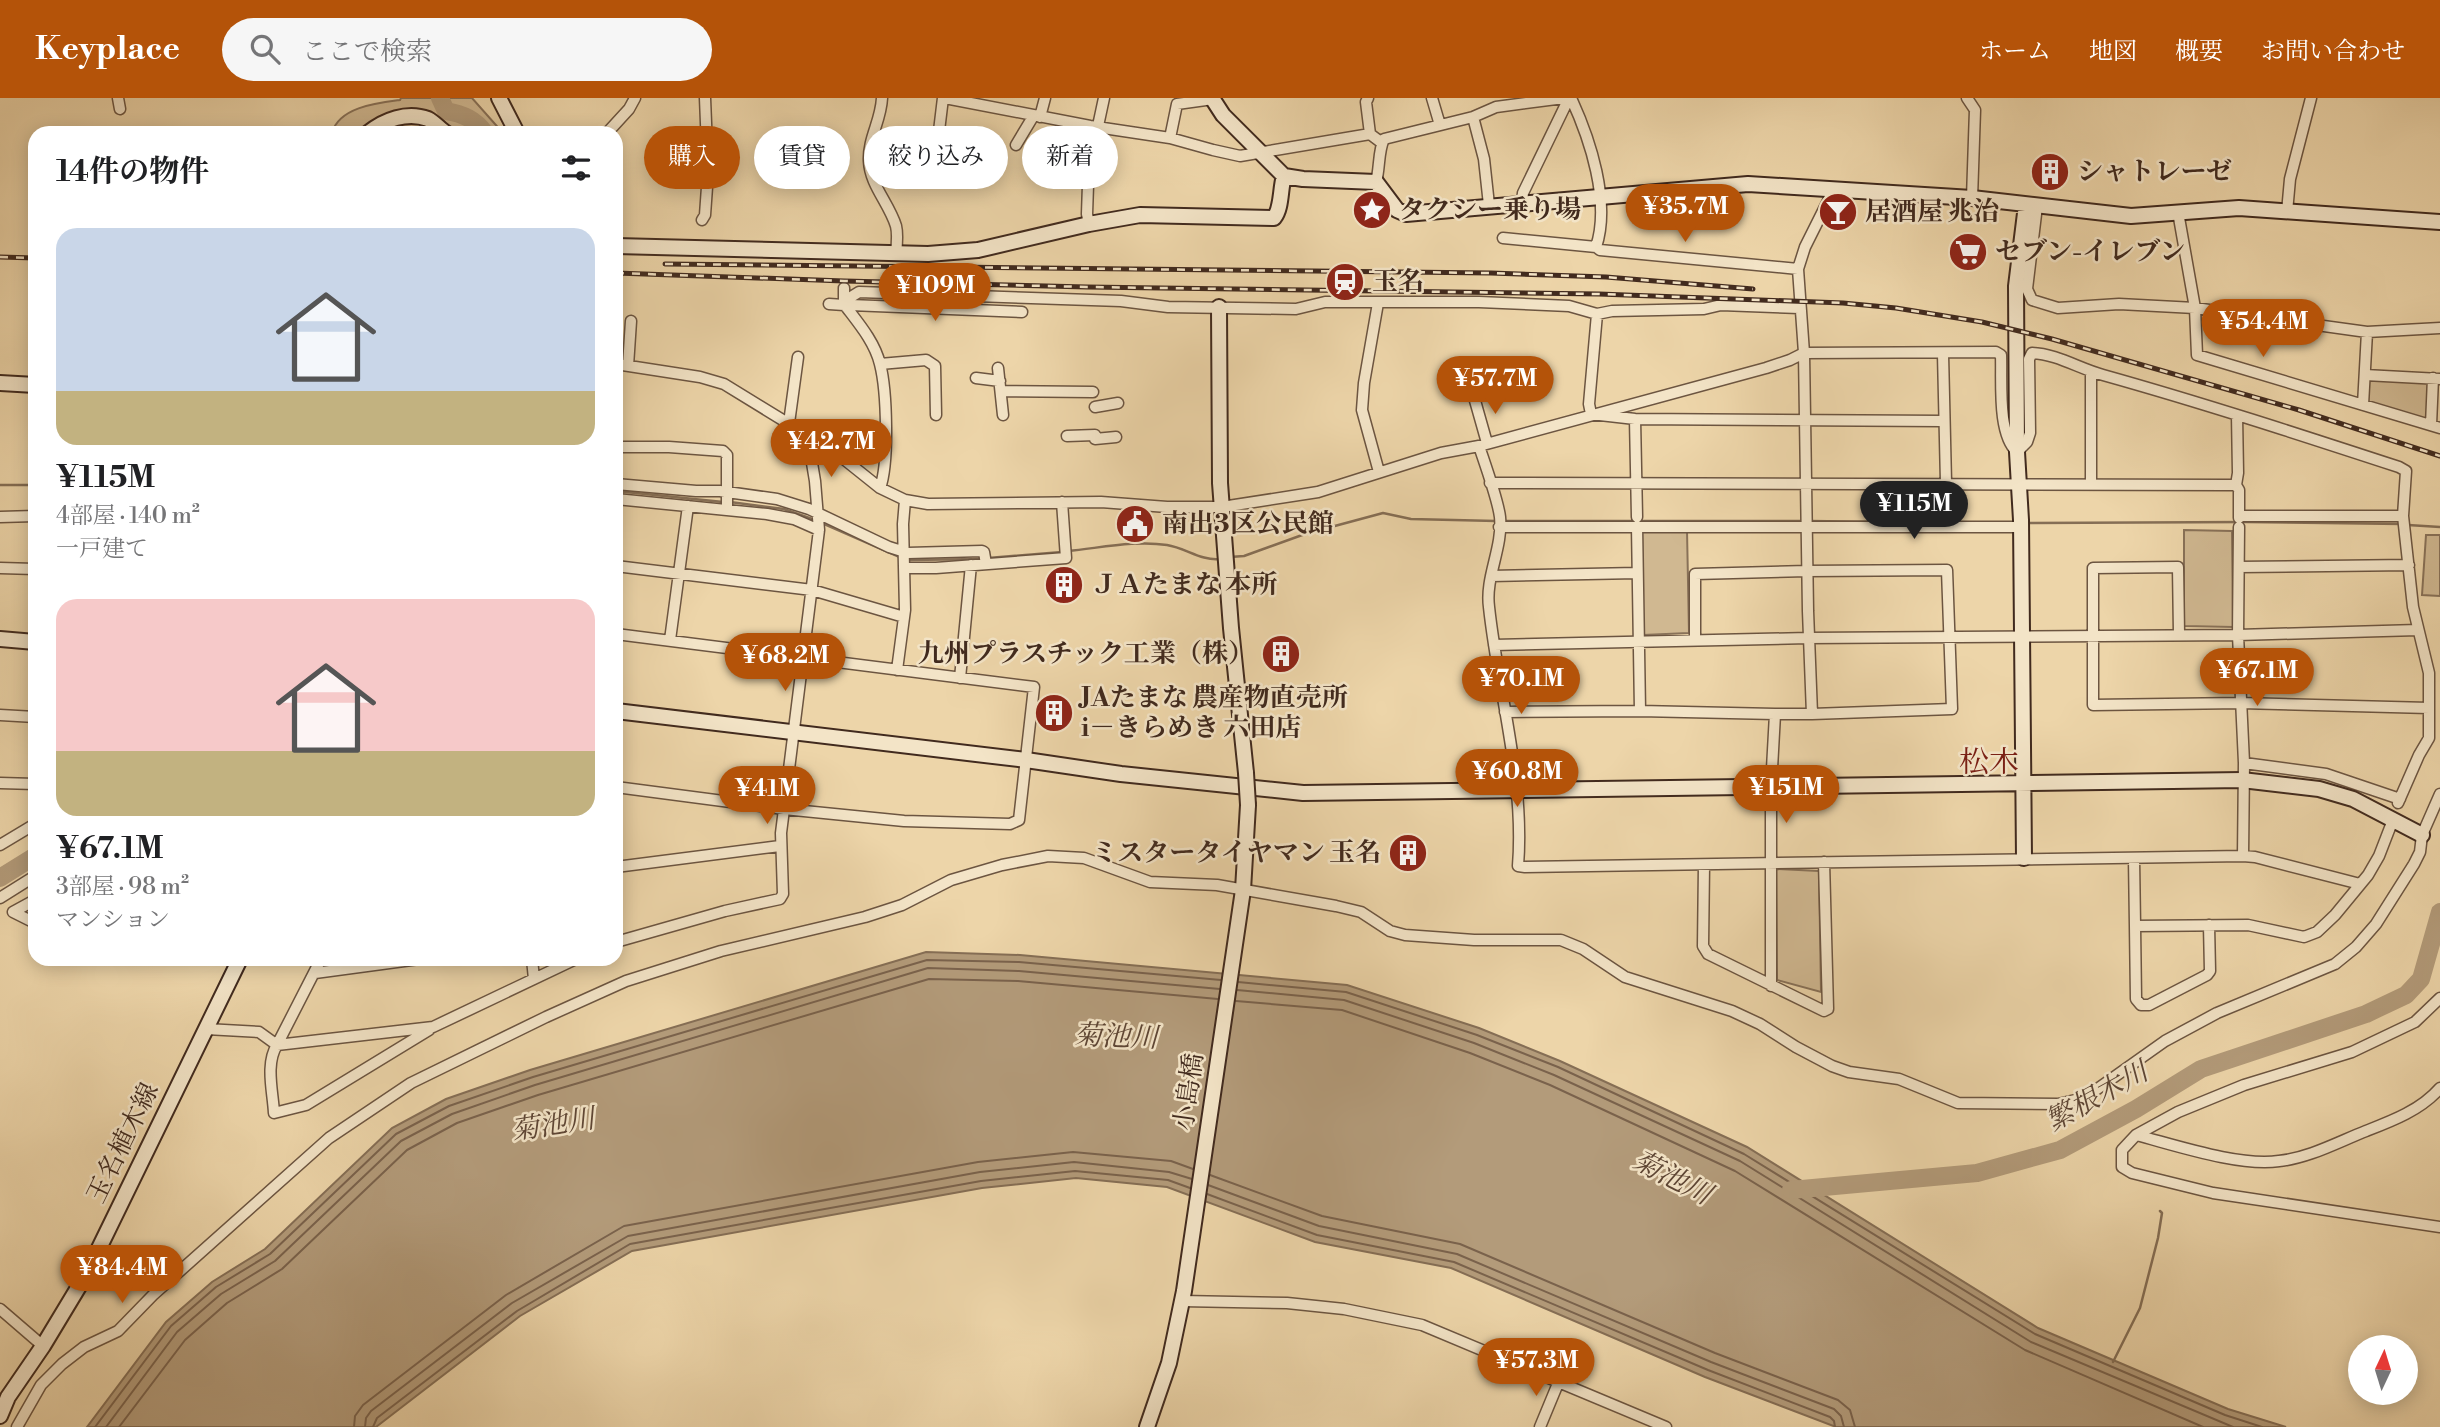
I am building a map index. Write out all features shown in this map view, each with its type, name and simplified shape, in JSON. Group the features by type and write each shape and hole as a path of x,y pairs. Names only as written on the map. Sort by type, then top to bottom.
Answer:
{"street":[{"path":"499,98 513,126"},
{"path":"613,126 635,98"},
{"path":"702,220 705,215 708,173 705,98"},
{"path":"876,126 881,114 882,98"},
{"path":"940,126 944,98 1094,126 1104,98"},
{"path":"1016,145 1037,116 1045,98"},
{"path":"1432,98 1440,125"},
{"path":"1376,182 1384,139 1473,117 1496,107 1568,98"},
{"path":"1568,98 1594,161 1600,196 1596,247"},
{"path":"1522,202 1523,193 1568,98"},
{"path":"1968,98 1975,110 1972,198"},
{"path":"2287,212 2290,179 2311,98"},
{"path":"1170,138 1177,104 1212,99 1223,115 1284,176 1376,182"},
{"path":"1366,99 1370,134 1382,144"},
{"path":"378,126 396,117 413,116 430,120 437,126"},
{"path":"1473,117 1484,159 1489,205"},
{"path":"1118,130 1170,138 1240,156 1370,134"},
{"path":"623,246 928,254 978,250 1140,215 1274,218 1278,213 1279,192 1284,176"},
{"path":"1376,182 1397,210 1406,214 1748,184 1972,198 2131,216 2239,208 2440,222"},
{"path":"877,189 896,228 896,253"},
{"path":"1089,189 1089,224"},
{"path":"1812,713 1808,638 1804,353 1798,270 1805,247 1830,197 1830,189"},
{"path":"2032,206 2027,289 2032,300 2058,308 2119,304 2195,308 2367,332 2440,328"},
{"path":"2024,859 2016,286 2032,206"},
{"path":"2178,212 2195,308 2197,355 2436,427 2437,378 2365,375"},
{"path":"1503,238 1798,270"},
{"path":"844,288 847,306 871,342 880,364 885,418 884,470 880,488"},
{"path":"847,306 851,298 859,292 1121,301 1168,307 1296,309 1325,302 1511,302 1569,306 1597,314 1612,311 1704,309 1721,305 1800,308"},
{"path":"1378,303 1363,383 1362,410 1379,472"},
{"path":"829,304 1022,312"},
{"name":"小島橋","path":"1147,1427 1169,1363 1183,1296 1242,895 1248,805 1220,483 1219,307"},
{"path":"1591,414 1597,314"},
{"path":"628,366 631,321"},
{"path":"2363,405 2367,332"},
{"path":"623,365 724,384 835,452 880,488 905,500 928,504 1062,502 1222,507 1318,492 1441,453 1483,445 1766,368 1804,353 1996,352 2001,355 2004,430 2017,452"},
{"path":"2017,452 2027,442 2030,433 2029,359 2032,353 2043,354 2091,372 2237,415 2406,471 2404,522 2418,630 2429,673 2429,738 2399,801 2326,774 2244,763"},
{"path":"1943,354 1946,483"},
{"path":"789,423 798,357"},
{"path":"880,364 926,360 935,366 936,415"},
{"path":"998,368 1003,415"},
{"path":"2091,372 2091,484"},
{"path":"976,378 1000,386 1093,392"},
{"path":"0,383 28,385"},
{"path":"1474,397 1500,522 1492,576 1487,591 1516,791 1520,835 1518,866 2243,856 2360,884"},
{"path":"1095,407 1118,403"},
{"path":"1591,414 1635,419 1943,421"},
{"path":"2237,415 2238,635 2244,763 2243,856"},
{"path":"1635,419 1640,710"},
{"path":"1067,436 1116,437"},
{"path":"623,940 725,911 780,899 783,894 780,846 805,657 819,522 808,445 812,437"},
{"path":"623,447 723,451 727,455 727,501"},
{"path":"1490,483 2236,485"},
{"path":"623,485 727,501 794,520 819,522"},
{"path":"623,500 688,506 777,499 819,522 904,559 971,565 985,560 1066,558 1062,502"},
{"path":"897,670 904,617 905,500"},
{"path":"670,640 688,506"},
{"path":"0,517 28,516"},
{"path":"1500,522 1806,521 2021,524"},
{"path":"2239,521 2404,522"},
{"path":"904,559 927,554 982,551 985,560"},
{"path":"960,678 971,565"},
{"path":"2239,567 2409,565"},
{"path":"623,567 812,590 904,617"},
{"path":"2179,634 2178,567 2093,568 2093,705 2241,703 2429,708"},
{"path":"0,568 28,569"},
{"path":"1504,712 1640,710 1775,714 1952,709 1947,570 1695,574 1695,641"},
{"path":"1492,576 1637,573"},
{"path":"1494,645 2418,630"},
{"path":"623,635 1034,687 1019,820 1010,824 904,821 784,809 623,788"},
{"path":"0,639 28,641"},
{"path":"623,712 1170,780 1303,793 2242,780 2319,789 2353,799 2423,835"},
{"path":"1772,986 1771,787 1775,714"},
{"path":"0,715 28,717"},
{"path":"2429,738 2440,733"},
{"path":"0,783 28,784"},
{"path":"17,1427 41,1385 62,1364 85,1348 118,1331 153,1295 329,1138 411,1083 626,981 721,951 864,917 902,905 965,874 1048,856 1084,858 1150,882 1217,885 1242,895 1361,912 1390,931 1405,935 1474,940 1560,940 1583,948 1625,977 1713,1004 1760,1024 1796,1047 1849,1072 1899,1079 1958,1103 2058,1104 2080,1099 2093,1092 2165,1041 2217,1013 2335,964 2357,947 2376,924 2414,864 2440,794"},
{"path":"2135,926 2248,925 2304,937 2317,932 2360,884 2379,856 2391,825"},
{"path":"0,845 28,828"},
{"path":"623,866 780,846"},
{"path":"2134,858 2136,999 2141,1005 2149,1005 2207,975 2210,971 2209,925"},
{"path":"1704,865 1703,946 1708,954 1824,1011 1828,1009 1824,862"},
{"path":"0,898 28,880"},
{"path":"28,904 13,912 28,920"},
{"name":"玉名植木線","path":"0,1416 8,1397 43,1346 87,1273 237,966"},
{"path":"318,966 271,1054 274,1113 306,1105 433,1027 561,966"},
{"path":"315,973 367,966"},
{"path":"533,966 534,979"},
{"path":"2440,998 2414,1022 2352,1052 2245,1085 2178,1112 2136,1135 2122,1150 2122,1167 2152,1179 2213,1193 2440,1227"},
{"path":"206,1029 259,1032 277,1045 433,1027"},
{"path":"2136,1135 2240,1159 2277,1162 2299,1157 2397,1119 2423,1103 2440,1088"},
{"path":"1183,1296 1344,1309 1422,1325 1666,1427"},
{"path":"0,1310 43,1346"},
{"path":"1541,1427 1559,1381"},
{"path":"1641,1418 1648,1427"}],"shaded area":[{"path":"472,98 497,126 335,126 342,117 360,108 400,100"},
{"path":"2372,378 2428,381 2430,416 2426,419 2368,402 2368,381"},
{"path":"1687,530 1689,633 1643,635 1642,531"},
{"path":"2184,530 2232,531 2233,627 2184,626"},
{"path":"2426,535 2440,535 2440,596 2422,595"},
{"path":"1776,869 1819,871 1821,992 1777,980"}],"water":[{"name":"菊池川","path":"926,952 1020,955 1347,985 1479,1028 1560,1061 1747,1147 2038,1328 2228,1409 2286,1427 1836,1427 1705,1377 1451,1268 1315,1242 1167,1187 1076,1178 982,1188 632,1251 520,1316 376,1427 87,1427 166,1322 212,1282 265,1249 392,1128 446,1099 530,1070"}],"waterway":[{"path":"440,98 446,111 468,118 479,126"},
{"path":"0,485 28,485"},
{"path":"623,492 723,502"},
{"path":"730,502 784,509 815,520"},
{"path":"1230,557 1244,556 1305,534 1383,513 1411,519 1496,521"},
{"path":"1502,521 1804,521"},
{"path":"1810,521 1881,522"},
{"path":"822,523 902,558"},
{"path":"2027,523 2402,524"},
{"path":"2408,525 2440,527"},
{"path":"1068,551 1155,544 1174,547 1206,558 1220,559"},
{"path":"988,558 1062,552"},
{"path":"908,560 982,559"},
{"path":"0,878 28,860"},
{"name":"繁根木川","path":"1791,1190 1977,1173 2060,1150 2136,1109 2201,1069 2366,1014 2406,995 2421,979 2440,912"},
{"path":"2113,1362 2140,1308 2158,1238 2162,1213 2160,1211"}],"railway":[{"path":"0,257 28,258"},
{"path":"665,264 1491,273 1606,277 1753,289"},
{"path":"623,273 1087,287 1599,294 1843,303 1896,308 1982,322 2052,339 2299,410 2440,456"}],"place":[{"name":"シャトレーゼ","path":"2050,172"},
{"name":"タクシー乗り場","path":"1372,210"},
{"name":"居酒屋 兆治","path":"1838,212"},
{"name":"セブン-イレブン","path":"1968,252"},
{"name":"玉名","path":"1345,282"},
{"name":"南出3区公民館","path":"1135,524"},
{"name":"ＪＡたまな 本所","path":"1064,585"},
{"name":"九州プラスチック工業（株）","path":"1281,654"},
{"name":"JAたまな 農産物直売所 i－きらめき 六田店","path":"1054,713"},
{"name":"ミスタータイヤマン 玉名","path":"1408,853"}],"district":[{"name":"松木","path":"1989,763"}]}
